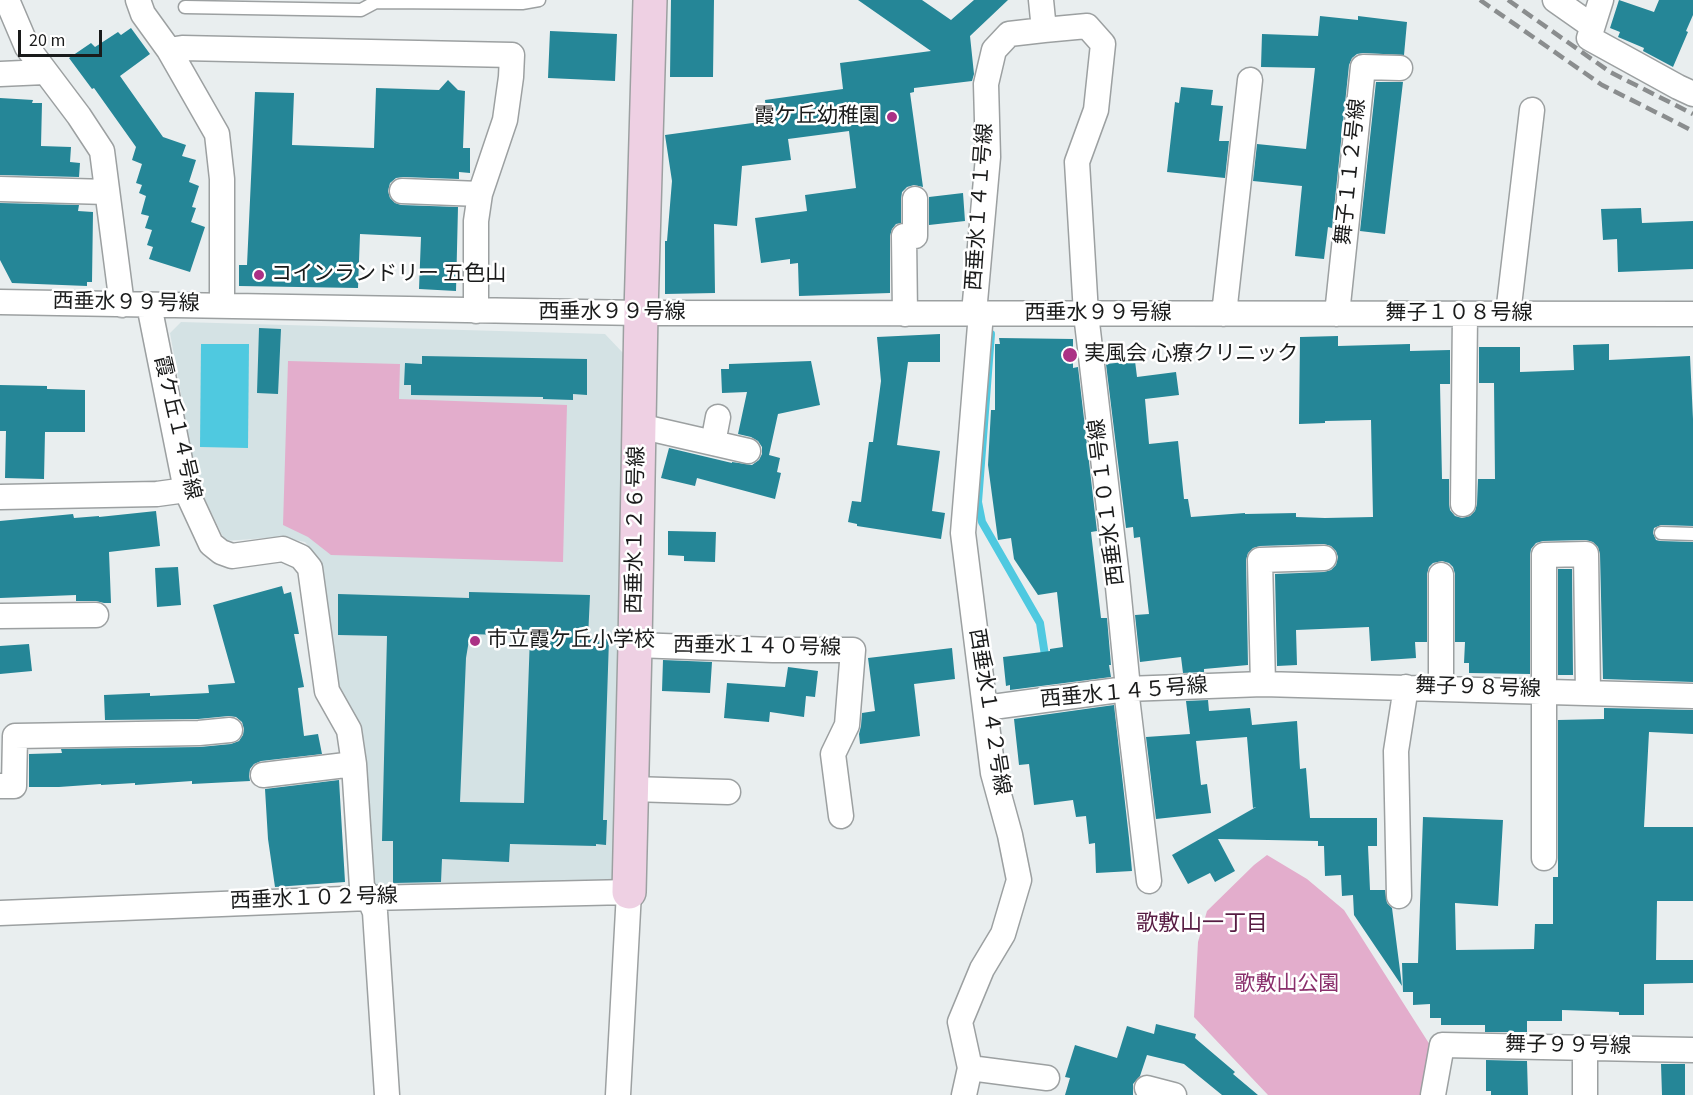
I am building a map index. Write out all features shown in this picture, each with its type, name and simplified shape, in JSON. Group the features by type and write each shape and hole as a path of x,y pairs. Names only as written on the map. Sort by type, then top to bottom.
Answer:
{"street":[{"path":"7,0 27,47 80,116 102,151 122,305"},
{"path":"138,0 143,14 170,50 217,134 222,179 222,306"},
{"name":"西垂水１２６号線","path":"618,1095 629,892 650,0"},
{"path":"1041,0 1044,30"},
{"path":"1555,0 1592,26"},
{"path":"1601,0 1589,38 1693,94"},
{"name":"西垂水１４１号線","path":"977,313 988,157 986,84 994,50 1009,34 1087,26 1102,44 1096,110 1077,162 1086,314"},
{"path":"170,50 182,48 512,55 505,120 480,194 476,221 476,311"},
{"name":"舞子１１２号線","path":"1337,314 1364,67 1400,68"},
{"path":"0,74 45,72"},
{"path":"1224,314 1250,80"},
{"path":"1508,314 1532,110"},
{"path":"0,189 107,192"},
{"path":"402,191 480,194"},
{"path":"905,314 904,236 915,236 915,199"},
{"name":"西垂水９９号線","path":"0,302 641,313 1224,314"},
{"name":"霞ケ丘１４号線","path":"149,305 186,489 212,544 221,552 232,556 283,549 301,556 310,568 327,691 349,730 354,764"},
{"name":"西垂水１４２号線","path":"964,1095 970,1068 960,1022 982,969 1004,934 1019,880 1010,835 993,773 963,533 977,313"},
{"name":"西垂水１０１号線","path":"1086,314 1149,881"},
{"name":"舞子１０８号線","path":"1224,314 1693,314"},
{"path":"1463,504 1465,314"},
{"path":"713,443 718,417"},
{"path":"639,426 748,451"},
{"path":"0,497 157,494 186,489"},
{"path":"1544,858 1544,555 1586,554 1588,693"},
{"path":"1263,684 1260,560 1324,558"},
{"path":"1440,688 1441,575"},
{"path":"0,616 96,615"},
{"name":"西垂水１４０号線","path":"635,645 773,650 853,650 847,725 832,754 841,816"},
{"name":"西垂水１４５号線","path":"985,708 1126,689 1263,684"},
{"name":"舞子９８号線","path":"1263,684 1693,696"},
{"path":"1400,896 1396,751 1406,687"},
{"path":"0,786 14,786 15,736 199,733 230,730"},
{"path":"263,775 354,764 362,887 375,912 387,1095"},
{"path":"632,789 728,792"},
{"name":"西垂水１０２号線","path":"0,913 369,898 629,892"},
{"name":"舞子９９号線","path":"1433,1095 1442,1045 1693,1050"},
{"path":"1585,1048 1585,1095"},
{"path":"970,1068 1047,1078"},
{"path":"1147,1088 1174,1095"}],"lane":[{"path":"185,7 361,10 376,2 522,3 539,0"},
{"path":"1661,533 1693,534"}],"shaded area":[{"name":"市立霞ケ丘小学校","path":"181,322 605,334 623,353 615,884 372,889 364,740 336,687 321,561 305,542 280,537 225,541 197,483 170,333"}],"green space":[{"path":"288,361 400,364 399,399 567,405 563,562 331,555 308,537 283,525"},
{"name":"歌敷山公園","path":"1267,855 1307,879 1344,910 1430,1045 1421,1095 1268,1095 1194,1017 1198,942 1207,911"}],"water":[{"path":"201,344 249,344 248,448 200,447"}],"building":[{"path":"671,0 714,0 713,77 670,77"},
{"path":"858,0 922,0 951,20 974,0 1008,0 970,36 974,74 972,81 914,88 914,92 910,93 923,187 914,185 902,192 901,223 896,224 890,236 890,293 799,296 798,263 790,264 790,259 761,263 755,218 807,211 805,195 856,188 849,131 788,139 791,160 742,166 737,226 714,224 715,293 665,294 665,241 667,241 672,181 665,135 767,121 765,100 843,89 840,63 931,51"},
{"path":"1619,0 1654,12 1659,0 1693,0 1693,15 1686,31 1688,32 1673,67 1643,51 1644,48 1618,37 1620,32 1610,28"},
{"path":"1320,16 1358,20 1358,16 1407,22 1404,55 1357,54 1349,65 1332,228 1328,227 1324,259 1295,256 1302,186 1253,181 1257,144 1306,149 1315,68 1261,67 1262,34 1318,36"},
{"path":"131,28 150,54 120,76 163,137 186,145 182,156 196,160 189,182 199,186 192,207 196,208 191,222 205,227 190,272 149,259 153,247 147,245 152,230 145,228 149,216 141,214 146,196 139,193 142,185 136,183 142,164 132,160 136,147 94,88 92,89 69,58 91,43 95,47 118,32 121,35"},
{"path":"550,31 617,34 615,81 548,78"},
{"path":"448,80 458,90 465,91 463,148 470,148 470,173 459,172 459,179 396,178 390,183 388,191 390,198 401,205 458,207 456,291 419,289 421,237 360,234 358,288 239,286 239,265 247,265 255,92 294,93 292,145 374,148 376,88 439,90"},
{"path":"1376,82 1403,82 1385,234 1360,231"},
{"path":"1181,87 1213,90 1211,105 1223,106 1219,141 1229,141 1225,178 1167,172 1175,102 1179,103"},
{"path":"0,98 33,100 32,103 42,103 41,146 71,147 70,162 80,163 79,177 0,175"},
{"path":"963,193 965,221 929,225 929,197"},
{"path":"0,203 79,205 78,211 93,212 92,282 87,282 87,286 12,283 0,260"},
{"path":"1641,208 1642,223 1693,221 1693,269 1618,272 1617,239 1603,240 1601,209"},
{"path":"259,328 281,329 278,394 257,393"},
{"path":"940,334 940,362 908,362 897,445 940,451 932,511 945,513 941,539 857,526 857,524 848,522 852,501 861,502 869,442 873,442 881,381 877,337"},
{"path":"1338,336 1338,346 1410,344 1410,351 1450,350 1450,384 1440,384 1442,479 1449,479 1450,510 1455,516 1462,518 1470,516 1475,511 1478,479 1495,479 1494,383 1479,383 1479,347 1520,347 1520,372 1574,370 1573,345 1609,344 1609,360 1690,356 1693,419 1693,526 1661,525 1654,528 1653,533 1656,540 1660,541 1693,542 1693,682 1603,679 1600,554 1593,542 1586,540 1543,541 1536,543 1531,549 1530,674 1469,673 1469,663 1464,663 1465,642 1455,642 1455,574 1449,563 1442,561 1433,563 1427,574 1427,642 1415,642 1416,658 1371,661 1369,627 1296,630 1297,665 1277,666 1275,574 1331,570 1336,565 1338,557 1331,546 1324,544 1260,546 1248,553 1246,560 1248,665 1183,673 1181,657 1140,662 1135,615 1149,614 1140,537 1134,538 1133,527 1126,528 1106,364 1135,361 1137,377 1176,372 1179,395 1145,399 1149,444 1178,441 1184,499 1188,499 1191,517 1245,513 1296,513 1296,517 1373,517 1371,420 1299,424 1300,337"},
{"path":"999,338 1073,339 1073,368 1078,367 1097,531 1091,532 1101,618 1107,618 1111,677 1010,690 1010,685 1006,686 1003,657 1050,651 1050,649 1063,647 1057,592 1038,595 1014,559 1011,538 998,540 988,465 991,410 995,410 995,344 1000,344"},
{"path":"422,356 587,359 587,395 573,394 573,400 543,399 543,397 411,395 411,385 404,385 405,363 422,364"},
{"path":"811,361 820,405 778,414 769,455 780,458 777,472 781,473 775,499 697,478 695,486 661,478 669,448 732,463 752,465 759,460 762,447 758,441 738,434 747,392 722,393 721,369 729,369 729,364"},
{"path":"0,385 85,390 85,432 45,432 44,479 5,478 6,431 0,431"},
{"path":"156,511 160,546 109,552 111,603 76,601 76,595 0,598 0,521 73,514 74,518 99,517"},
{"path":"668,531 716,532 715,562 684,561 684,556 668,555"},
{"path":"178,567 181,605 157,607 155,568"},
{"path":"1558,569 1572,569 1573,675 1558,675"},
{"path":"282,586 284,594 291,592 299,634 294,634 304,687 298,688 304,736 318,734 322,754 261,761 250,769 250,781 29,787 29,754 62,753 61,749 200,747 239,741 244,729 242,722 236,717 105,720 104,695 150,693 150,696 209,693 208,685 235,683 213,605"},
{"path":"469,592 590,595 588,638 609,639 603,820 607,820 606,845 510,844 509,862 442,859 441,882 393,883 393,841 382,841 387,636 338,635 338,594 469,598","holes":["470,634 530,636 524,803 460,802 466,658"]},
{"path":"29,644 32,671 0,674 0,646"},
{"path":"952,648 955,679 914,684 920,736 860,744 862,713 875,711 868,658"},
{"path":"663,660 712,662 710,693 662,691"},
{"path":"788,667 818,671 815,697 806,696 804,717 770,712 769,722 724,718 727,683 785,687"},
{"path":"1208,700 1209,711 1250,708 1252,725 1297,721 1300,769 1306,768 1310,818 1377,818 1377,846 1368,846 1370,890 1385,890 1387,903 1392,908 1402,986 1354,915 1353,895 1342,896 1341,875 1325,876 1324,846 1318,846 1318,841 1218,839 1235,871 1215,882 1210,873 1188,884 1172,855 1256,807 1253,808 1247,737 1196,741 1201,785 1207,784 1211,813 1156,819 1146,737 1190,734 1186,701"},
{"path":"1114,705 1132,871 1096,873 1095,843 1089,844 1086,816 1076,817 1073,800 1034,805 1029,764 1019,765 1014,719"},
{"path":"1604,708 1693,710 1693,734 1649,732 1644,827 1693,827 1693,901 1657,901 1656,960 1693,960 1693,983 1644,984 1644,1015 1562,1010 1562,1021 1527,1021 1527,1032 1485,1032 1485,1025 1441,1025 1441,1018 1430,1018 1430,1004 1413,1005 1413,992 1403,992 1402,963 1418,963 1423,817 1503,820 1498,906 1455,903 1456,950 1534,949 1535,924 1553,924 1553,877 1558,877 1558,720 1604,719"},
{"path":"339,780 345,882 275,887 268,839 265,789"},
{"path":"1156,1024 1196,1034 1195,1038 1258,1095 1222,1095 1184,1064 1147,1055 1140,1076 1133,1084 1133,1095 1065,1095 1070,1078 1065,1077 1075,1045 1117,1058 1127,1026 1154,1034"},
{"path":"1486,1060 1527,1061 1528,1095 1491,1095 1491,1091 1486,1091"},
{"path":"1661,1064 1685,1064 1685,1095 1662,1095"}],"waterway":[{"path":"991,334 978,502 982,522 1040,623 1046,662"}],"railway":[{"path":"1480,0 1602,85 1693,131"},
{"path":"1508,0 1610,72 1693,114"}],"place":[{"name":"霞ケ丘幼稚園","path":"892,117"},
{"name":"コインランドリー 五色山","path":"259,275"},
{"name":"実風会 心療クリニック","path":"1070,355"},
{"name":"市立霞ケ丘小学校","path":"475,641"}],"district":[{"name":"歌敷山一丁目","path":"1202,925"}]}
